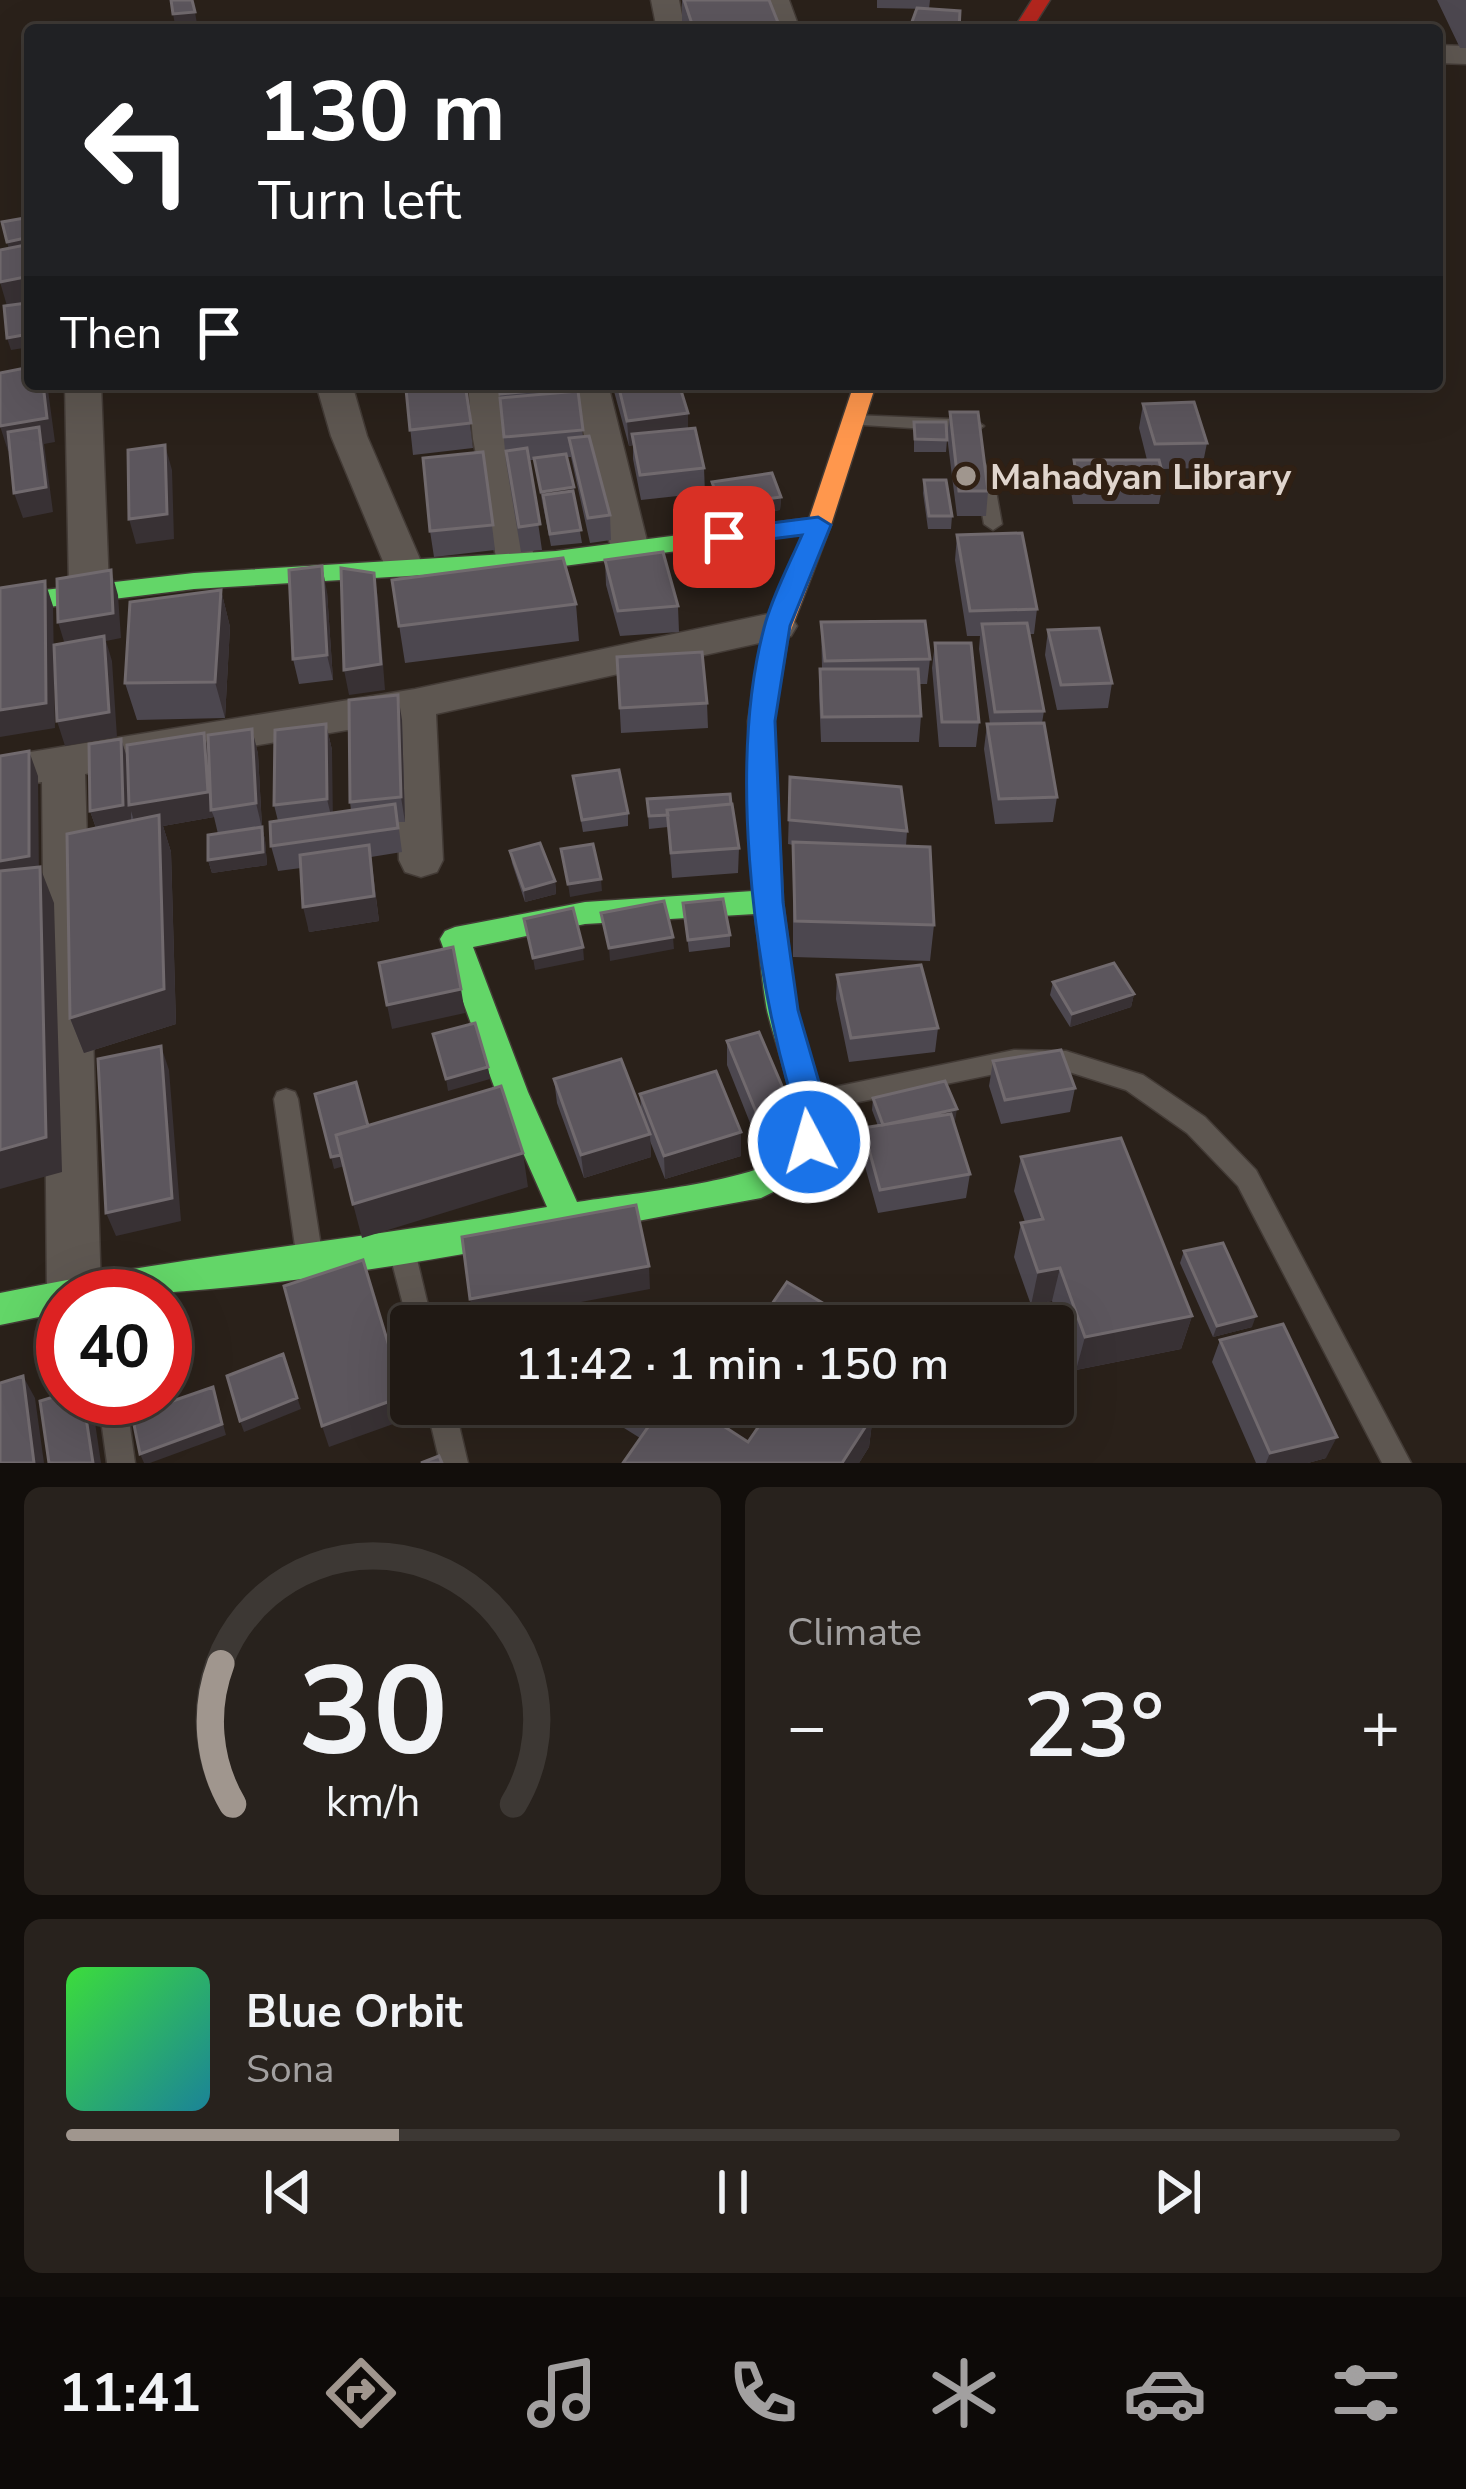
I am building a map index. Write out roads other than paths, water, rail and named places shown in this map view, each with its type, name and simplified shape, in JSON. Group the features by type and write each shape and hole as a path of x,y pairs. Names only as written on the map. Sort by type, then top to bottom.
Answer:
{"street":[{"path":"83,390 89,588"},
{"path":"336,390 404,566"},
{"path":"486,390 490,440 517,562"},
{"path":"591,390 630,549"},
{"path":"192,1277 401,1248 761,1184 794,1166 809,1142 808,1103 782,1010 768,902 761,721 777,626 818,525 863,390"},
{"path":"0,604 89,588 517,562 818,525"},
{"path":"0,773 415,704 777,626"},
{"path":"415,704 422,860"},
{"path":"63,763 88,1269"},
{"path":"568,1218 512,1092 455,939 585,913 768,902"},
{"path":"0,1309 36,1302"}],"lane":[{"path":"853,420 975,423 993,524"},
{"path":"808,1103 1015,1060 1066,1060 1134,1082 1196,1125 1247,1178 1397,1463"},
{"path":"286,1099 310,1259"},
{"path":"401,1248 416,1305"},
{"path":"116,1425 121,1463"},
{"path":"445,1425 454,1463"}],"place":[{"name":"Mahadyan Library","path":"966,476"}]}
